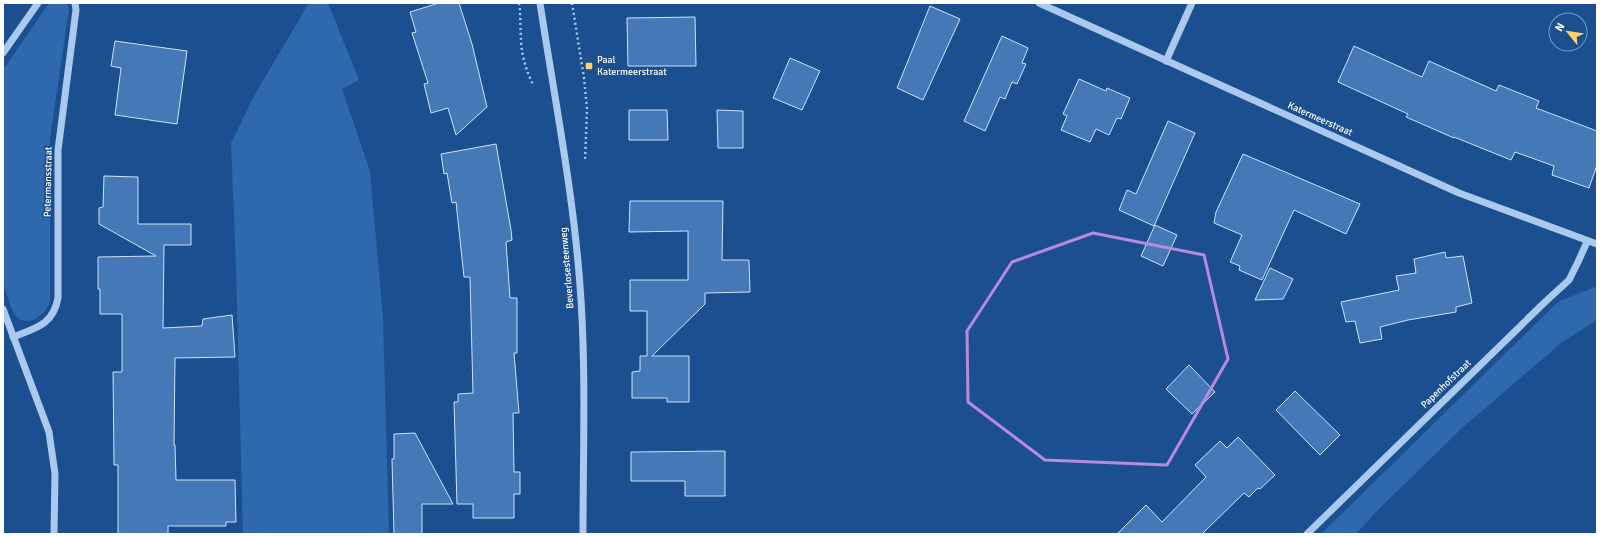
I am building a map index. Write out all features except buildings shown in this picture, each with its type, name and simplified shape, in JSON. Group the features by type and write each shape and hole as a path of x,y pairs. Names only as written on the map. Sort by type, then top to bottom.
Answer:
{"street":[{"path":"3,53 38,3"},
{"name":"Petermansstraat","path":"13,338 38,327 49,319 56,310 58,298 58,150 76,10 75,3"},
{"name":"Beverlosesteenweg","path":"540,3 571,199 581,300 583,348 583,534"},
{"name":"Katermeerstraat","path":"1039,3 1460,193 1587,242 1597,244"},
{"path":"1166,61 1192,3"},
{"name":"Papenhofstraat","path":"1307,534 1533,313 1569,280 1587,242"},
{"path":"3,309 49,432 54,474 54,534"}],"path":[{"path":"572,3 584,78 587,108 584,166"}],"highlighted area":[{"path":"1093,233 1204,255 1228,359 1167,465 1045,460 968,402 967,331 1012,262"}],"shaded area":[{"path":"49,3 67,3 69,9 50,139 50,300 41,315 31,321 25,321 20,319 13,312 3,282 3,70"},
{"path":"309,3 328,3 359,80 342,89 370,171 383,318 389,534 243,534 236,266 231,143 255,94"},
{"path":"1597,286 1597,320 1561,343 1461,429 1377,511 1356,534 1321,534 1558,302"}],"place":[{"name":"Paal Katermeerstraat","path":"589,66"}]}
